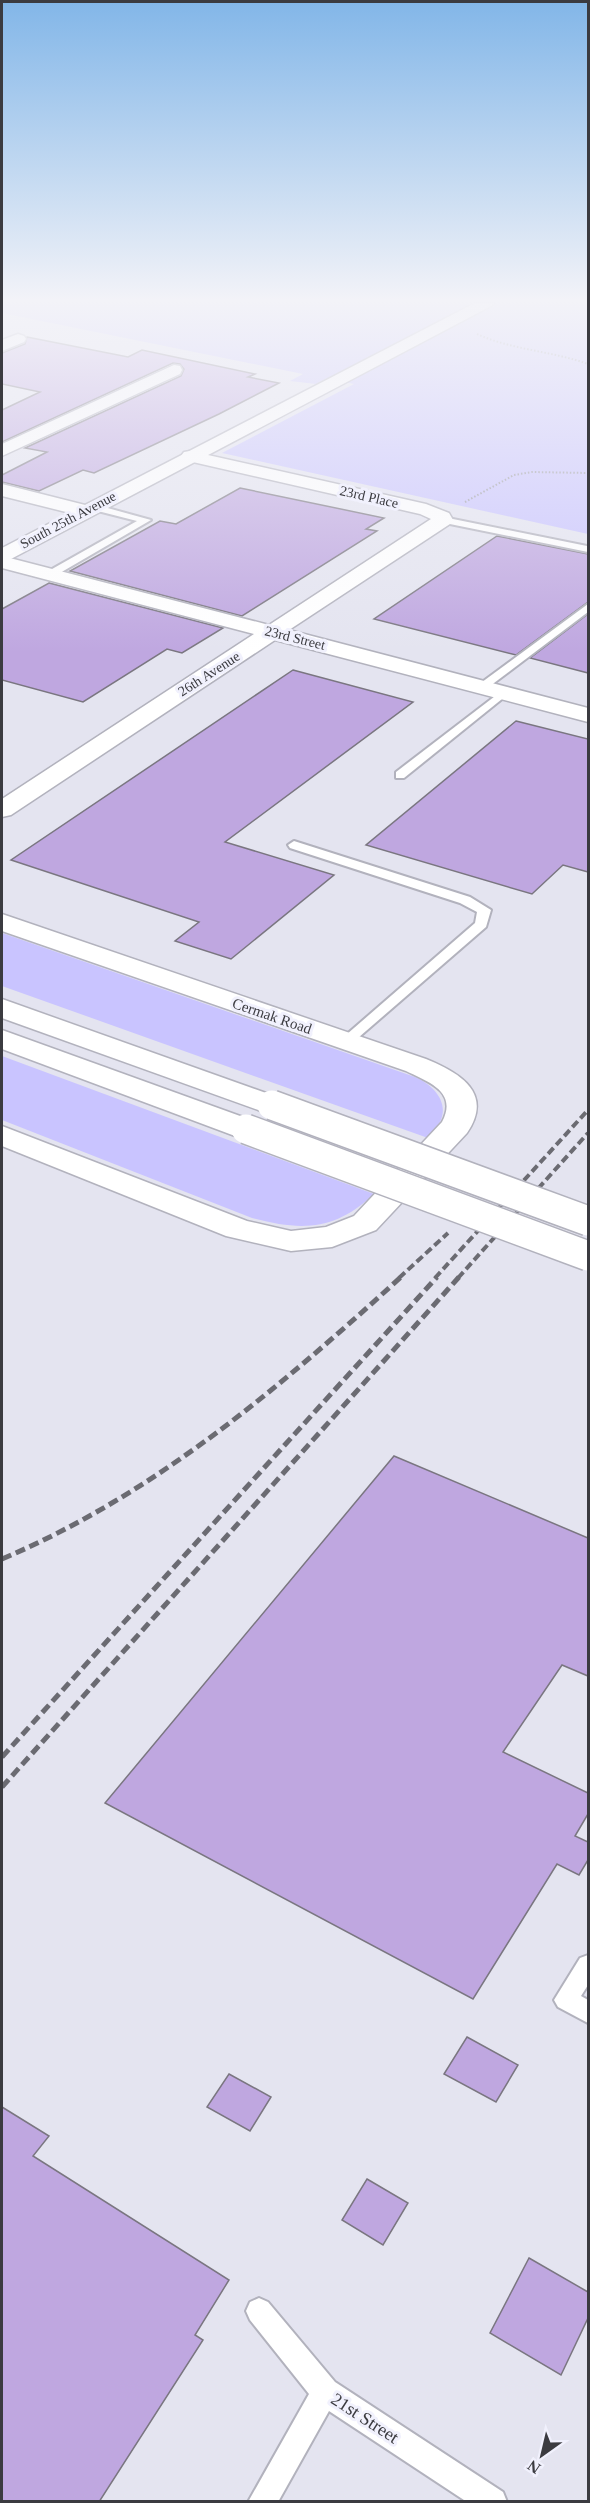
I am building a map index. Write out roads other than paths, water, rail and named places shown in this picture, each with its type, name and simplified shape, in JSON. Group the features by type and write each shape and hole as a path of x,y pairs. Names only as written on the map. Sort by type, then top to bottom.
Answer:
{"street":[{"path":"3,450 68,420"},
{"name":"South 25th Avenue","path":"2,556 260,420"},
{"name":"23rd Place","path":"190,456 441,517"},
{"path":"2,490 89,509"},
{"name":"26th Avenue","path":"2,810 272,632 441,517"},
{"name":"23rd Street","path":"2,562 588,716"},
{"name":"Cermak Road","path":"2,922 437,1074 460,1096 463,1110 456,1126 365,1223 332,1237 291,1241 238,1229 2,1135"},
{"path":"2,1008 588,1221"},
{"path":"2,1039 588,1256"}],"lane":[{"path":"49,575 146,520 89,509"},
{"path":"441,517 587,549"},
{"path":"482,687 588,607"},
{"path":"400,775 503,693"},
{"path":"294,845 465,900 484,910 481,924 346,1041"},
{"path":"588,1965 566,2000 588,2012"},
{"name":"21st Street","path":"259,2311 325,2392 493,2502"},
{"path":"262,2502 325,2392"}],"railway":[{"path":"435,1278 588,1110"},
{"path":"458,1278 588,1133"},
{"path":"399,1278 448,1233"},
{"path":"2,1559 58,1533 112,1503 213,1435 309,1359 401,1277"},
{"path":"2,1757 437,1277"},
{"path":"2,1787 459,1277"}]}
